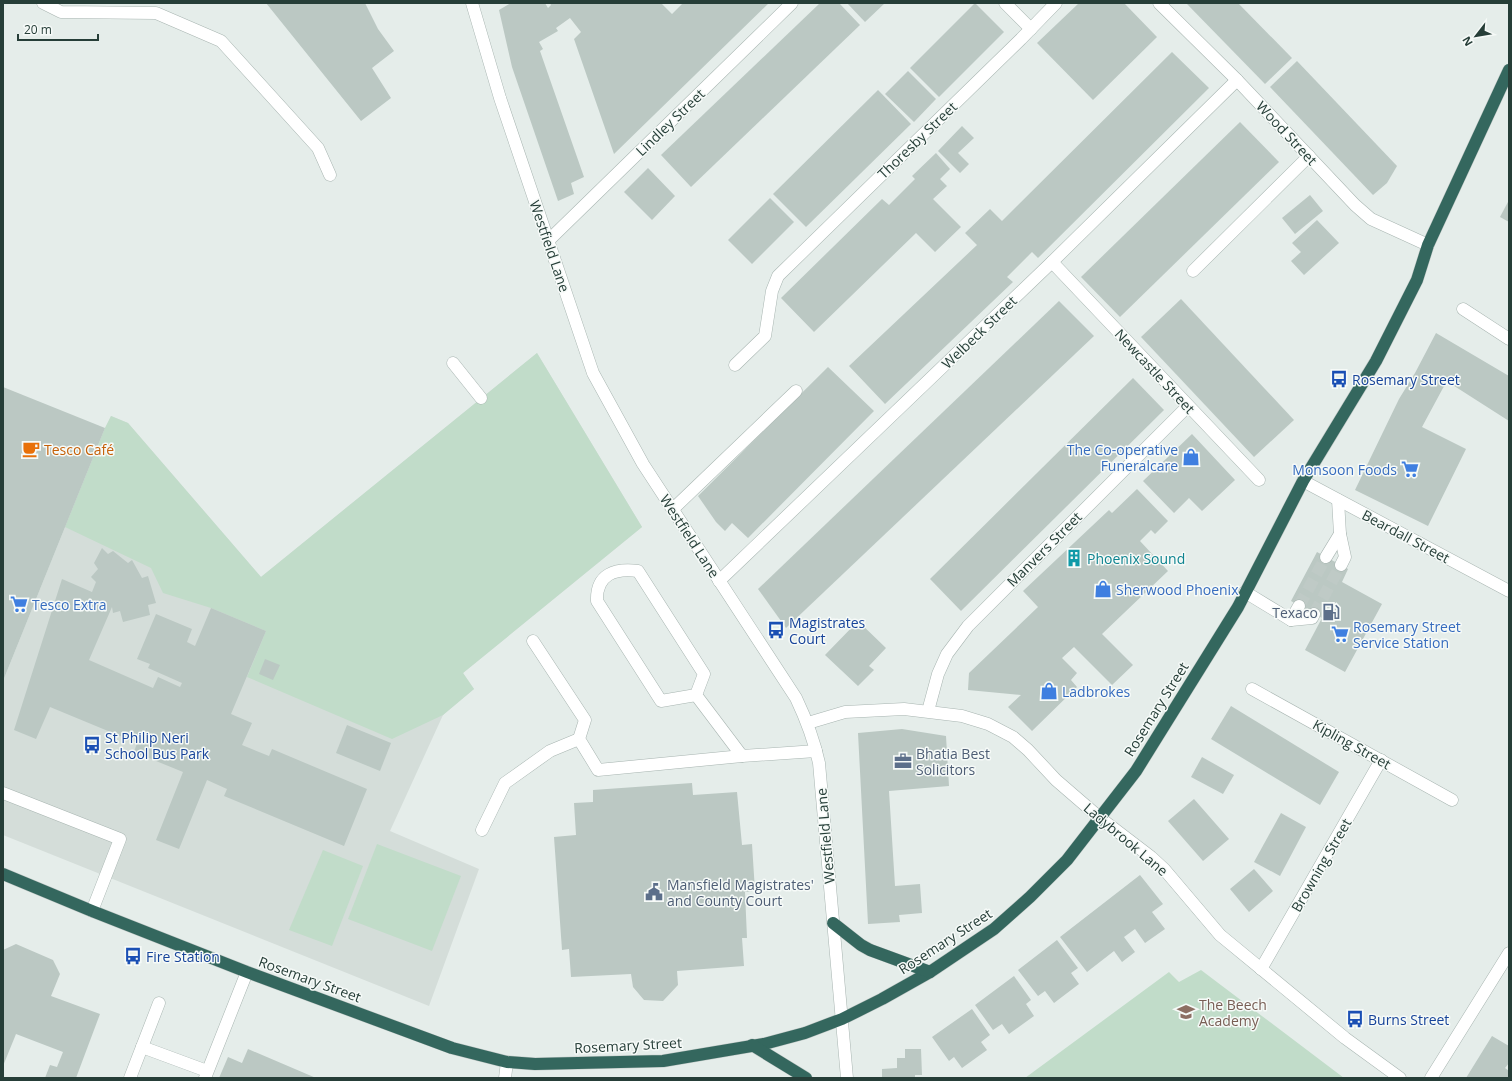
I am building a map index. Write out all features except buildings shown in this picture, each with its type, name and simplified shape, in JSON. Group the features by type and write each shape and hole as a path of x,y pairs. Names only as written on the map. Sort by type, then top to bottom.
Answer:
{"highway":[{"name":"Rosemary Street","path":"3,874 247,972 452,1048 507,1062 542,1064 663,1061 764,1044 804,1033 842,1018 930,972 994,929 1030,897 1067,860 1136,771 1238,607 1304,481 1376,360 1417,280 1428,245 1509,70"},
{"path":"833,923 861,945 870,950 930,972"},
{"path":"752,1045 806,1078"}],"street":[{"path":"42,3 61,12 156,8 221,41 255,76 318,148 330,175"},
{"name":"Westfield Lane","path":"472,3 500,98 593,373 644,464 719,582 796,698 808,723 819,763 847,1078"},
{"name":"Lindley Street","path":"549,240 792,3"},
{"path":"1005,3 1031,29"},
{"name":"Thoresby Street","path":"734,365 765,336 772,291 778,276 1056,3"},
{"name":"Wood Street","path":"1159,3 1237,80 1355,205 1371,218 1428,245"},
{"name":"Welbeck Street","path":"719,582 1052,262 1237,80"},
{"path":"1193,271 1309,156"},
{"name":"Newcastle Street","path":"1052,262 1259,480"},
{"path":"1463,310 1509,339"},
{"path":"453,363 481,398"},
{"path":"673,509 796,391"},
{"name":"Manvers Street","path":"928,711 938,674 946,654 968,626 1188,406"},
{"name":"Beardall Street","path":"1304,481 1509,591"},
{"path":"1338,500 1340,534 1345,558 1341,565"},
{"path":"1326,558 1340,534"},
{"path":"638,570 704,674 696,695 661,701 597,601 596,592 600,583 606,576 615,571 638,570"},
{"path":"1245,592 1291,620 1312,618 1314,614"},
{"path":"1291,620 1299,606"},
{"path":"533,641 585,720 579,739 598,770 742,756 816,751"},
{"name":"Kipling Street","path":"1252,688 1452,800"},
{"path":"696,695 742,756"},
{"name":"Ladybrook Lane","path":"808,723 845,712 904,709 962,716 988,724 1013,737 1028,750 1056,780 1100,818 1152,857 1220,934 1344,1038 1400,1078"},
{"path":"482,830 505,783 550,751 579,739"},
{"name":"Browning Street","path":"1261,969 1381,760"},
{"path":"3,793 120,839 92,911"},
{"path":"1431,1078 1509,953"},
{"path":"142,1047 206,1075 247,972"},
{"path":"130,1078 160,1003"},
{"path":"505,1078 507,1062"}],"shaded area":[{"path":"537,353 642,527 463,673 474,689 443,715 390,831 479,869 429,1006 3,835 3,681 111,416 128,423 261,577"}],"green space":[{"path":"537,353 642,527 463,673 474,689 443,715 392,739 247,677 266,631 211,608 163,593 151,568 65,527 111,416 128,423 261,577"},
{"path":"377,844 461,876 432,951 348,919"},
{"path":"323,850 363,866 332,946 289,930"},
{"name":"The Beech Academy","path":"1201,970 1344,1078 1025,1078 1169,972 1179,982"}],"tunnel":[{"path":"1299,606 1326,557"},
{"path":"1314,614 1341,565"}],"place":[{"name":"Rosemary Street","path":"1339,379"},
{"name":"Tesco Café","path":"31,449"},
{"name":"The Co-operative Funeralcare","path":"1191,457"},
{"name":"Monsoon Foods","path":"1410,469"},
{"name":"Phoenix Sound","path":"1074,558"},
{"name":"Sherwood Phoenix","path":"1103,589"},
{"name":"Tesco Extra","path":"19,604"},
{"name":"Texaco","path":"1331,612"},
{"name":"Magistrates Court","path":"776,630"},
{"name":"Rosemary Street Service Station","path":"1340,634"},
{"name":"Ladbrokes","path":"1049,691"},
{"name":"St Philip Neri School Bus Park","path":"92,745"},
{"name":"Bhatia Best Solicitors","path":"903,761"},
{"name":"Mansfield Magistrates' and County Court","path":"654,892"},
{"name":"Fire Station","path":"133,956"},
{"name":"The Beech Academy","path":"1186,1012"},
{"name":"Burns Street","path":"1355,1019"}]}
